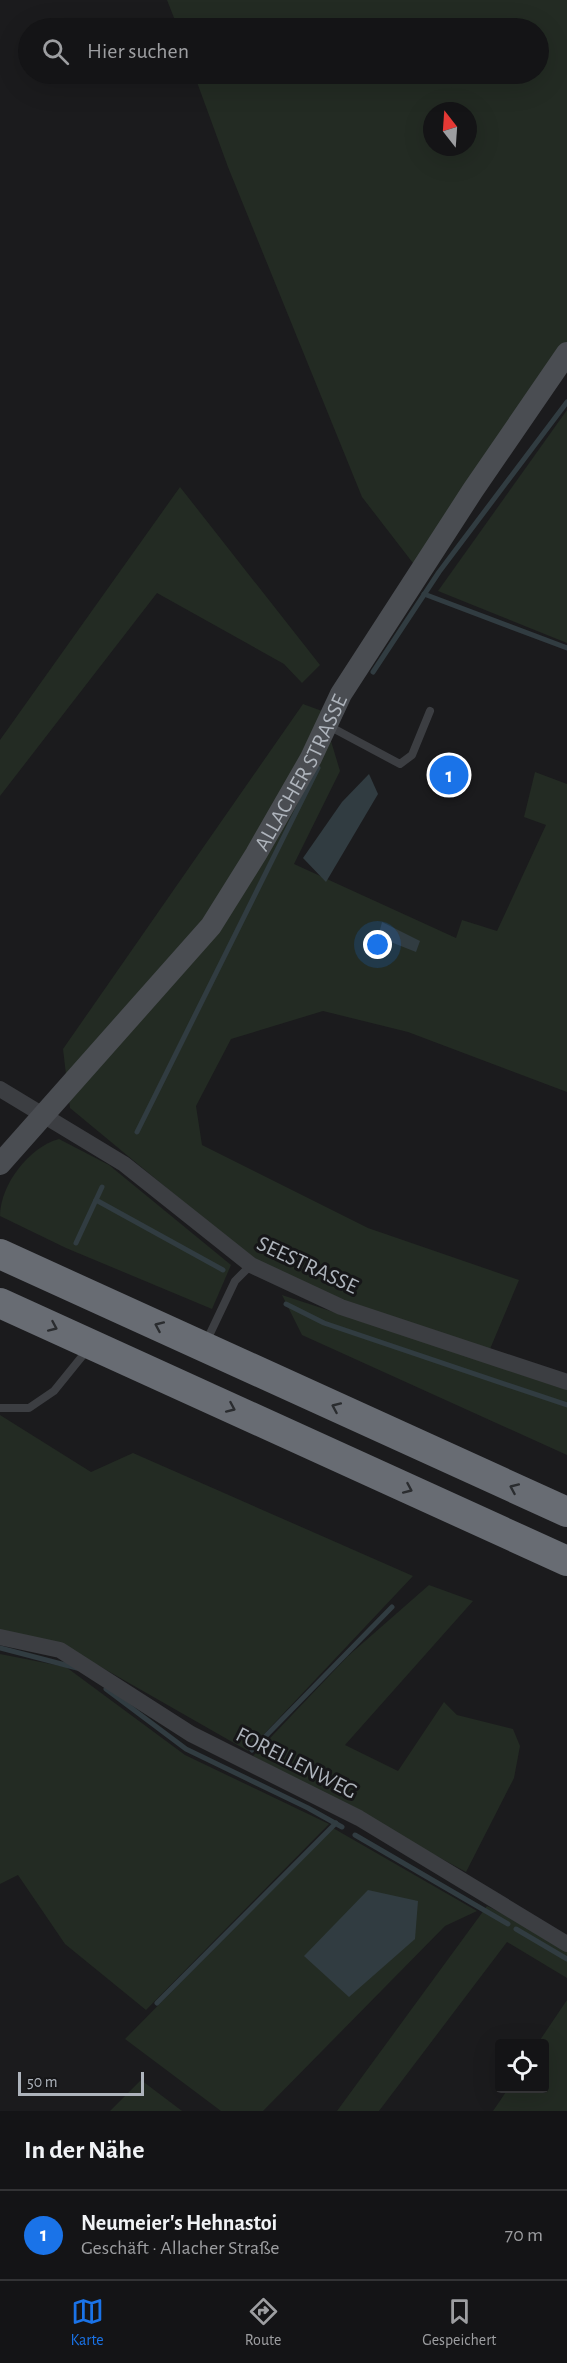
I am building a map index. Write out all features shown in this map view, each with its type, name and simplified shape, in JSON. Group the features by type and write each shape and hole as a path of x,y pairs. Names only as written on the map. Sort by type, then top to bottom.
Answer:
{"highway":[{"path":"0,1254 567,1512"},
{"path":"0,1303 567,1561"}],"street":[{"name":"ALLACHER STRASSE","path":"0,1164 211,926 311,758 340,694 473,490 567,353"},
{"name":"SEESTRASSE","path":"0,1089 124,1164 251,1265 341,1306 567,1382"},
{"name":"FORELLENWEG","path":"0,1637 60,1650 191,1734 359,1818 567,1944"}],"lane":[{"path":"326,725 400,764 412,755 430,711"},
{"path":"204,1347 235,1281 251,1265"},
{"path":"0,1408 29,1408 54,1391 92,1344"}],"shaded area":[{"path":"167,0 567,0 567,343 416,567 362,497 228,167 198,84 549,84 549,18 174,18"},
{"path":"567,410 567,643 438,591"},
{"path":"180,487 320,665 302,683 284,664 157,593 0,796 0,740"},
{"path":"303,704 322,711 340,771 294,864 456,938 462,920 497,931 546,825 524,817 535,772 567,784 567,1092 408,1032 323,1011 231,1039 196,1106 202,1145 368,1228 519,1280 490,1349 344,1301 256,1262 70,1108 63,1049"},
{"path":"369,774 378,794 326,882 303,858 342,802"},
{"path":"382,922 420,941 416,952 378,937"},
{"path":"59,1139 109,1165 231,1265 212,1309 66,1248 0,1216 5,1192 18,1169 37,1150"},
{"path":"282,1295 567,1389 567,1455 302,1335"},
{"path":"0,1415 91,1472 133,1453 413,1576 248,1751 59,1643 0,1631"},
{"path":"429,1585 473,1601 345,1745 398,1771 444,1702 457,1715 513,1729 520,1746 514,1778 466,1872 253,1756 348,1656"},
{"path":"0,1654 66,1667 185,1755 329,1824 146,2010 65,1944 18,1875 0,1884"},
{"path":"333,1828 477,1911 445,1926 263,2111 221,2111 125,2039"},
{"path":"368,1890 418,1901 415,1939 349,1997 304,1956"},
{"path":"487,1906 567,1944 567,1978 507,1942 379,2111 337,2111"},
{"path":"567,2000 567,2111 493,2111 505,2093 549,2093 549,2039 541,2039"},
{"path":"141,2080 182,2111 110,2111"}],"waterway":[{"path":"373,672 439,572 567,402"},
{"path":"424,594 567,648"},
{"path":"137,1132 318,768"},
{"path":"76,1243 102,1187"},
{"path":"96,1200 223,1270"},
{"path":"286,1304 324,1323 567,1405"},
{"path":"252,1750 392,1607"},
{"path":"0,1648 77,1668"},
{"path":"106,1689 186,1749 342,1827"},
{"path":"157,2003 336,1823"},
{"path":"355,1835 508,1924"},
{"path":"516,1929 567,1959"}],"place":[{"name":"Neumeier's Hehnastoi","path":"449,775"}]}
